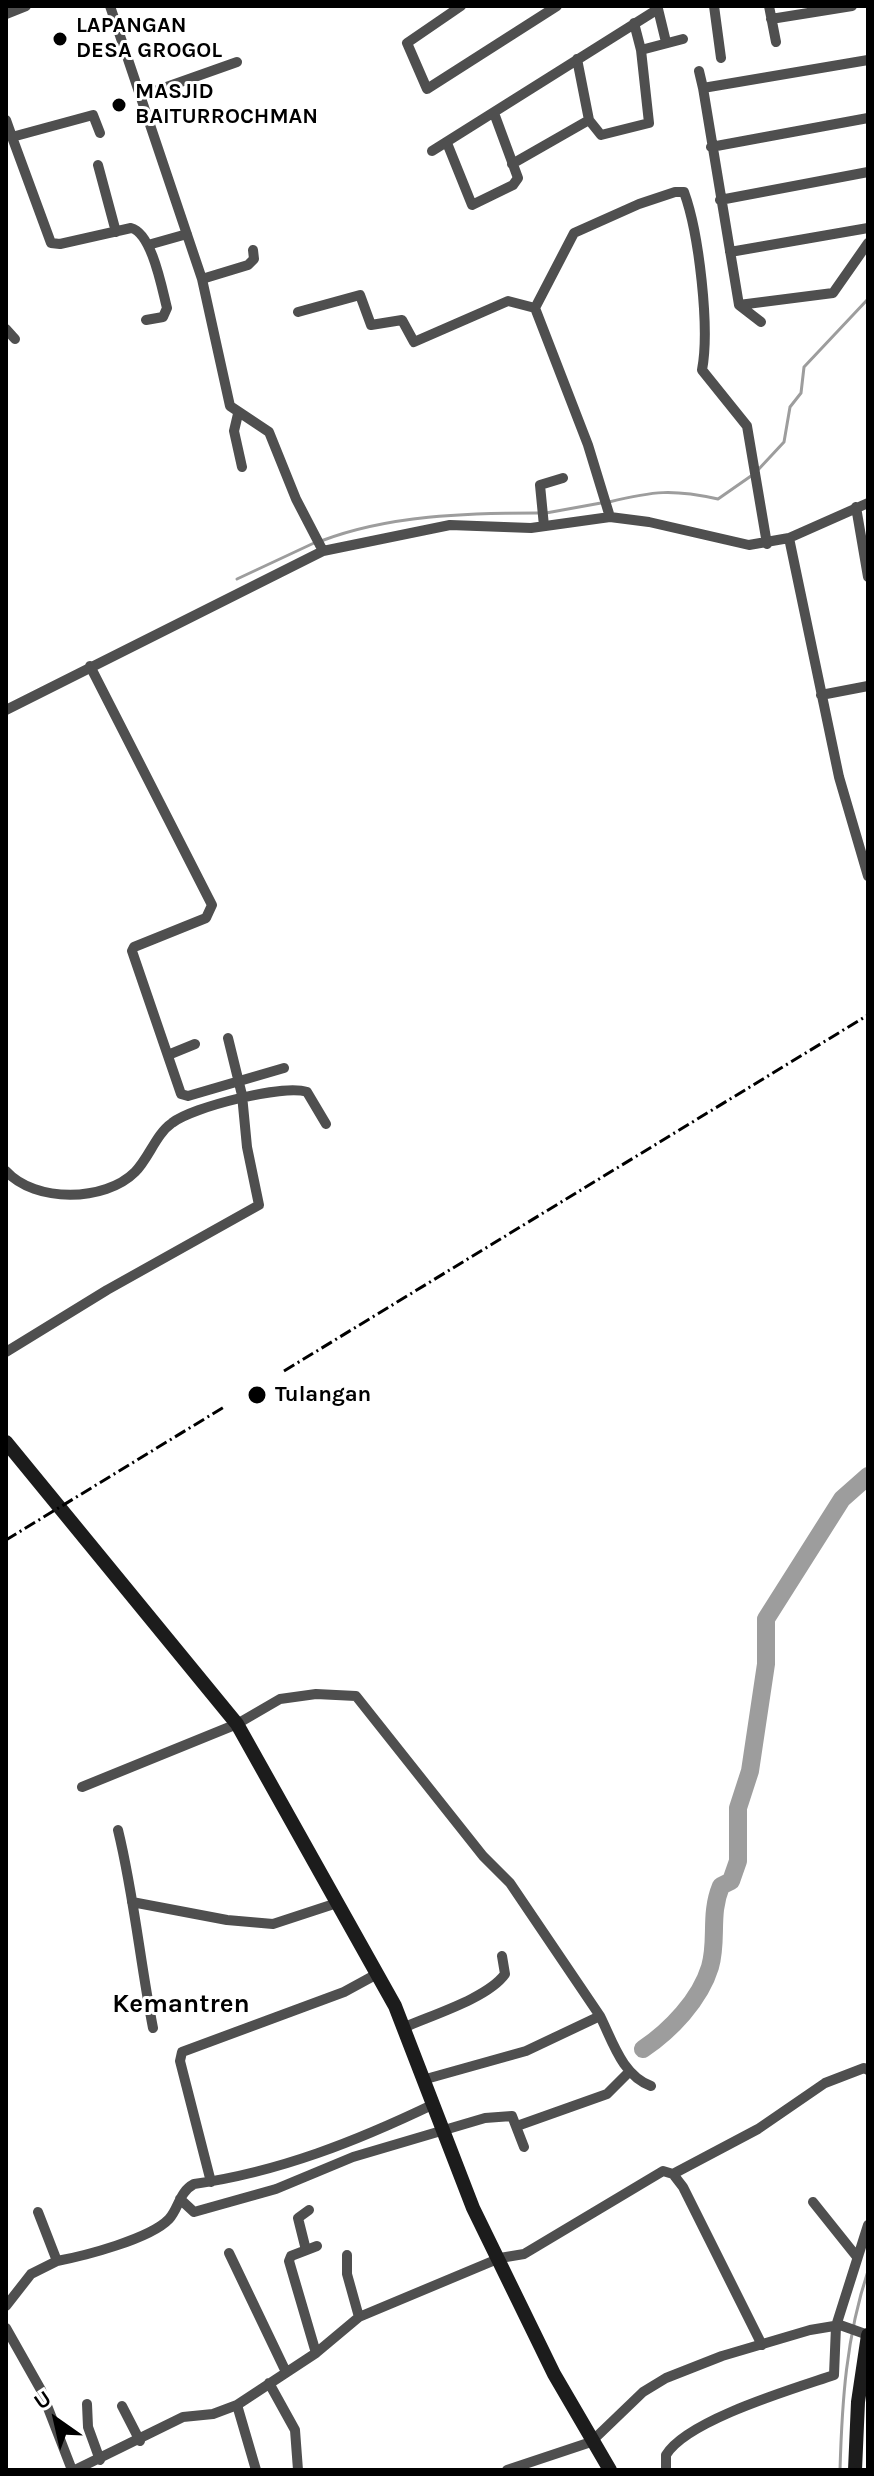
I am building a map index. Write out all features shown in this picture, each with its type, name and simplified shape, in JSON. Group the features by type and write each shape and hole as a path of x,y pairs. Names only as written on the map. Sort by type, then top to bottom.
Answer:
{"street":[{"path":"6,14 26,6"},
{"path":"110,6 202,279 230,406 269,432 319,545"},
{"path":"461,6 407,43 427,89 557,6"},
{"path":"714,6 721,58"},
{"path":"769,6 776,42"},
{"path":"771,19 852,6"},
{"path":"432,151 658,8 666,42"},
{"path":"577,59 589,120 601,135 649,123 641,50 634,23"},
{"path":"641,50 683,39"},
{"path":"703,88 868,60"},
{"path":"141,96 237,62"},
{"path":"699,71 739,305 761,322"},
{"path":"447,143 472,205 515,183 518,178 494,113"},
{"path":"12,137 93,115 100,133"},
{"path":"711,147 868,118"},
{"path":"6,120 51,243 137,230 148,245 167,308 163,317 146,320"},
{"path":"512,164 589,120"},
{"path":"98,165 116,232"},
{"path":"720,200 868,172"},
{"path":"610,517 535,308 574,233 639,204 684,192 698,260 705,353 702,370 747,426 767,544"},
{"path":"730,252 868,228"},
{"path":"148,245 187,234"},
{"path":"739,305 833,293 868,243"},
{"path":"202,279 248,265 254,259 253,250"},
{"path":"298,312 360,295 371,325 402,320 414,342 508,301 535,308"},
{"path":"6,329 15,339"},
{"path":"238,414 234,431 242,467"},
{"path":"543,518 540,485 563,478"},
{"path":"6,710 319,545 450,525 610,517 649,522 739,545 767,544 789,538 868,503"},
{"path":"856,507 868,577"},
{"path":"789,538 839,777 868,876"},
{"path":"90,666 212,905 206,918 134,947 132,951 183,1096 241,1090 299,1089 307,1092 326,1124"},
{"path":"821,695 868,686"},
{"path":"6,1352 107,1290 259,1205 250,1165 241,1090 228,1038"},
{"path":"168,1055 195,1044"},
{"path":"6,1171 31,1188 73,1195 107,1189 135,1172 172,1123 284,1068"},
{"path":"6,1442 237,1724 405,2027 473,2208 554,2374 610,2470"},
{"path":"82,1787 237,1724 280,1699 316,1694 356,1696 483,1856 510,1883 600,2016 629,2072 638,2081 651,2086"},
{"path":"118,1830 153,2028"},
{"path":"132,1902 227,1920 273,1924 337,1903"},
{"path":"405,2027 472,1997 502,1979 505,1974 502,1956"},
{"path":"211,2182 180,2061 182,2052 344,1992 377,1974"},
{"path":"426,2079 526,2051 600,2016"},
{"path":"673,2174 758,2129 830,2080 864,2068 868,2070"},
{"path":"517,2126 610,2092 629,2072"},
{"path":"185,2204 189,2187 211,2182 233,2189 272,2180 437,2116 507,2114 512,2116 524,2147"},
{"path":"6,2306 31,2274 57,2261 159,2226 185,2204 272,2180 437,2116"},
{"path":"6,2328 41,2390 74,2470 140,2441 183,2417 213,2414 237,2405 316,2353 359,2317 500,2258 513,2258 550,2241 663,2171 673,2174 711,2236 762,2345"},
{"path":"813,2202 857,2257"},
{"path":"309,2210 298,2218 311,2248 291,2256 289,2261 316,2353"},
{"path":"38,2212 57,2261"},
{"path":"666,2470 666,2455 680,2438 733,2412 834,2375 838,2326 868,2225"},
{"path":"229,2253 286,2372"},
{"path":"347,2255 347,2274 359,2317"},
{"path":"507,2470 591,2442 625,2407 666,2378 810,2330 838,2326 865,2341 855,2470"},
{"path":"269,2383 295,2430 298,2470"},
{"path":"87,2404 88,2427 100,2460"},
{"path":"237,2405 256,2470"},
{"path":"122,2406 140,2441"}],"waterway":[{"path":"757,471 784,442 790,407 801,393 804,367 868,299"},
{"path":"609,502 663,493 718,499 751,476"},
{"path":"546,513 601,503"},
{"path":"321,541 347,532 428,517 538,513"},
{"path":"237,579 314,543"},
{"path":"643,2049 692,2003 710,1967 717,1897 721,1886 731,1881 738,1861 738,1808 750,1771 766,1664 766,1619 842,1499 868,1476"},
{"path":"840,2470 846,2370 868,2271"}],"railway":[{"path":"284,1371 868,1015"},
{"path":"6,1540 224,1407"}],"place":[{"name":"LAPANGAN DESA GROGOL","path":"60,39"},
{"name":"MASJID BAITURROCHMAN","path":"119,105"},
{"name":"Tulangan","path":"257,1395"}],"district":[{"name":"Kemantren","path":"181,2005"}]}
